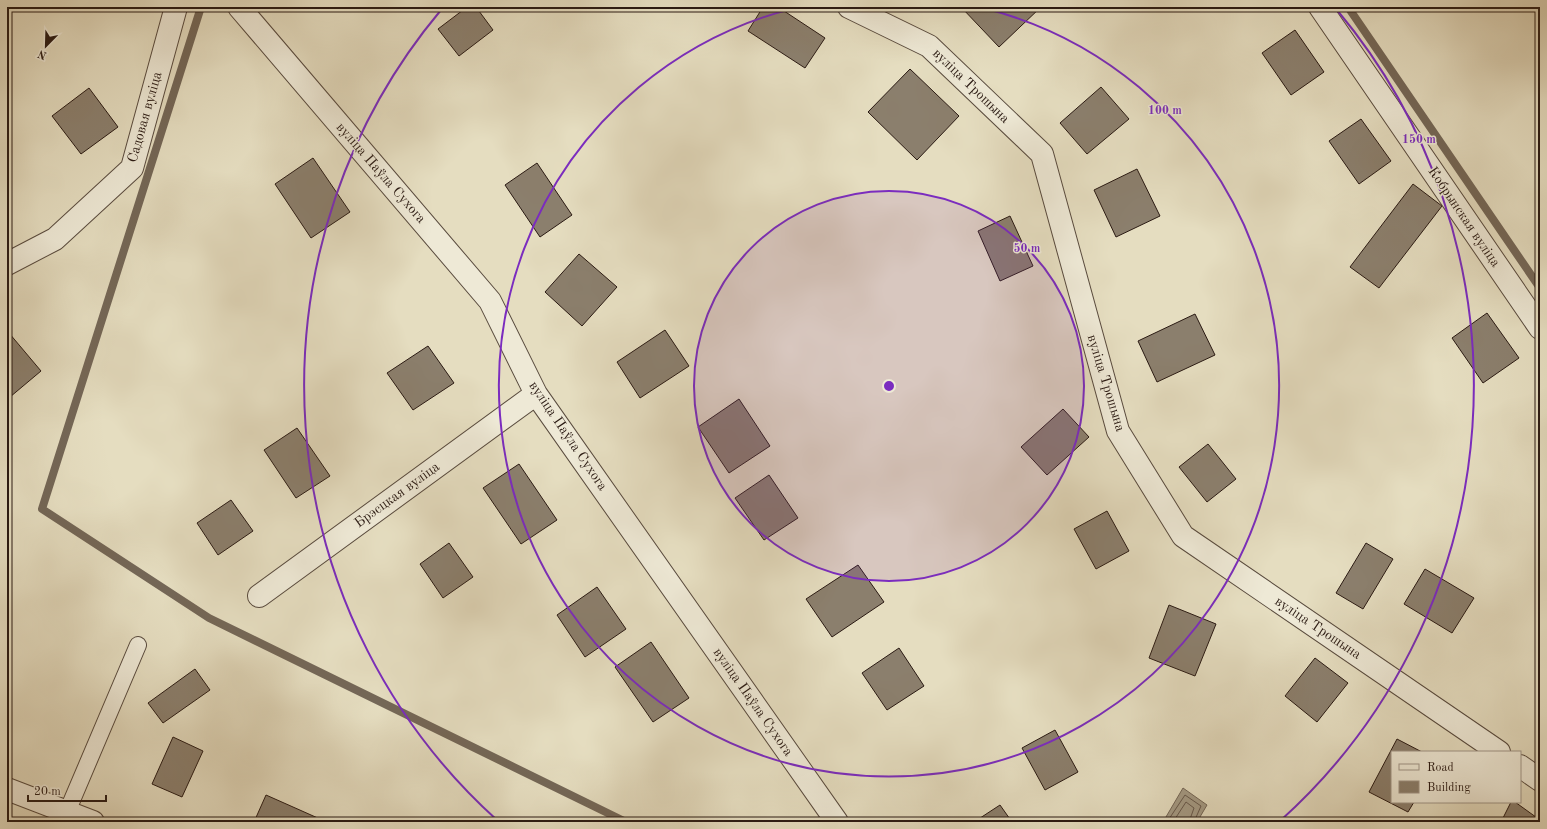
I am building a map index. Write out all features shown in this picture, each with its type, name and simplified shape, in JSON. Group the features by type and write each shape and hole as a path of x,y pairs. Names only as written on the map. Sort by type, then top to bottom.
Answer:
{"street":[{"name":"Садовая вуліца","path":"7,264 55,240 132,168 176,7"},
{"name":"вуліца Паўла Сухога","path":"239,7 490,301 536,394 837,822"},
{"name":"вуліца Трошына","path":"849,7 929,46 1042,154 1118,431 1183,536 1498,751"},
{"name":"Кобрынская вуліца","path":"1320,7 1540,328"},
{"name":"Брэсцкая вуліца","path":"259,596 536,394"},
{"path":"1521,767 1540,780"},
{"path":"7,789 65,817 93,822"}],"lane":[{"path":"65,817 138,644"}],"water":[{"path":"1183,788 1207,805 1197,822 1163,822"}],"building":[{"path":"467,7 476,7 493,30 459,56 438,29"},
{"path":"763,7 778,7 825,38 805,68 748,31"},
{"path":"961,7 1041,7 999,47"},
{"path":"1295,30 1324,72 1291,95 1262,53"},
{"path":"910,69 959,116 917,160 868,112"},
{"path":"1101,87 1129,119 1087,154 1060,123"},
{"path":"89,88 118,127 81,154 52,116"},
{"path":"1361,119 1391,161 1359,184 1329,141"},
{"path":"313,158 350,212 311,238 275,184"},
{"path":"537,163 572,215 540,237 505,185"},
{"path":"1137,169 1160,216 1116,237 1094,190"},
{"path":"1413,184 1442,206 1379,288 1350,267"},
{"path":"1010,216 1033,266 1000,281 978,231"},
{"path":"579,254 617,287 582,326 545,292"},
{"path":"1487,313 1519,358 1483,383 1452,338"},
{"path":"1195,314 1215,355 1157,382 1138,341"},
{"path":"665,330 689,366 640,398 617,362"},
{"path":"9,333 41,371 10,397 7,393 7,335"},
{"path":"428,346 454,383 413,410 387,373"},
{"path":"739,399 770,446 729,473 698,427"},
{"path":"1063,409 1089,437 1047,475 1021,447"},
{"path":"297,428 330,476 296,498 264,450"},
{"path":"1208,444 1236,479 1207,502 1179,467"},
{"path":"519,464 557,520 521,544 483,488"},
{"path":"769,475 798,518 764,540 735,498"},
{"path":"231,500 253,531 218,555 197,523"},
{"path":"1107,511 1129,551 1096,569 1074,529"},
{"path":"449,543 473,577 443,598 420,564"},
{"path":"1366,543 1393,559 1363,609 1336,593"},
{"path":"858,565 884,602 832,637 806,599"},
{"path":"1425,569 1474,598 1452,633 1404,604"},
{"path":"597,587 626,629 585,657 557,615"},
{"path":"1169,605 1216,624 1195,676 1149,658"},
{"path":"651,642 689,698 653,722 615,667"},
{"path":"899,648 924,686 887,710 862,673"},
{"path":"1315,658 1348,683 1317,722 1285,696"},
{"path":"195,669 210,690 163,723 148,703"},
{"path":"1055,730 1078,772 1045,790 1022,748"},
{"path":"173,737 203,751 182,797 152,784"},
{"path":"1397,739 1420,751 1391,751 1391,803 1413,803 1408,812 1369,792"},
{"path":"266,795 320,819 319,822 254,822"},
{"path":"1510,803 1516,803 1540,820 1540,822 1501,822"},
{"path":"1000,805 1012,822 974,822"}],"waterway":[{"path":"201,7 42,509 209,618 626,822"},
{"path":"1348,7 1540,288"}]}
